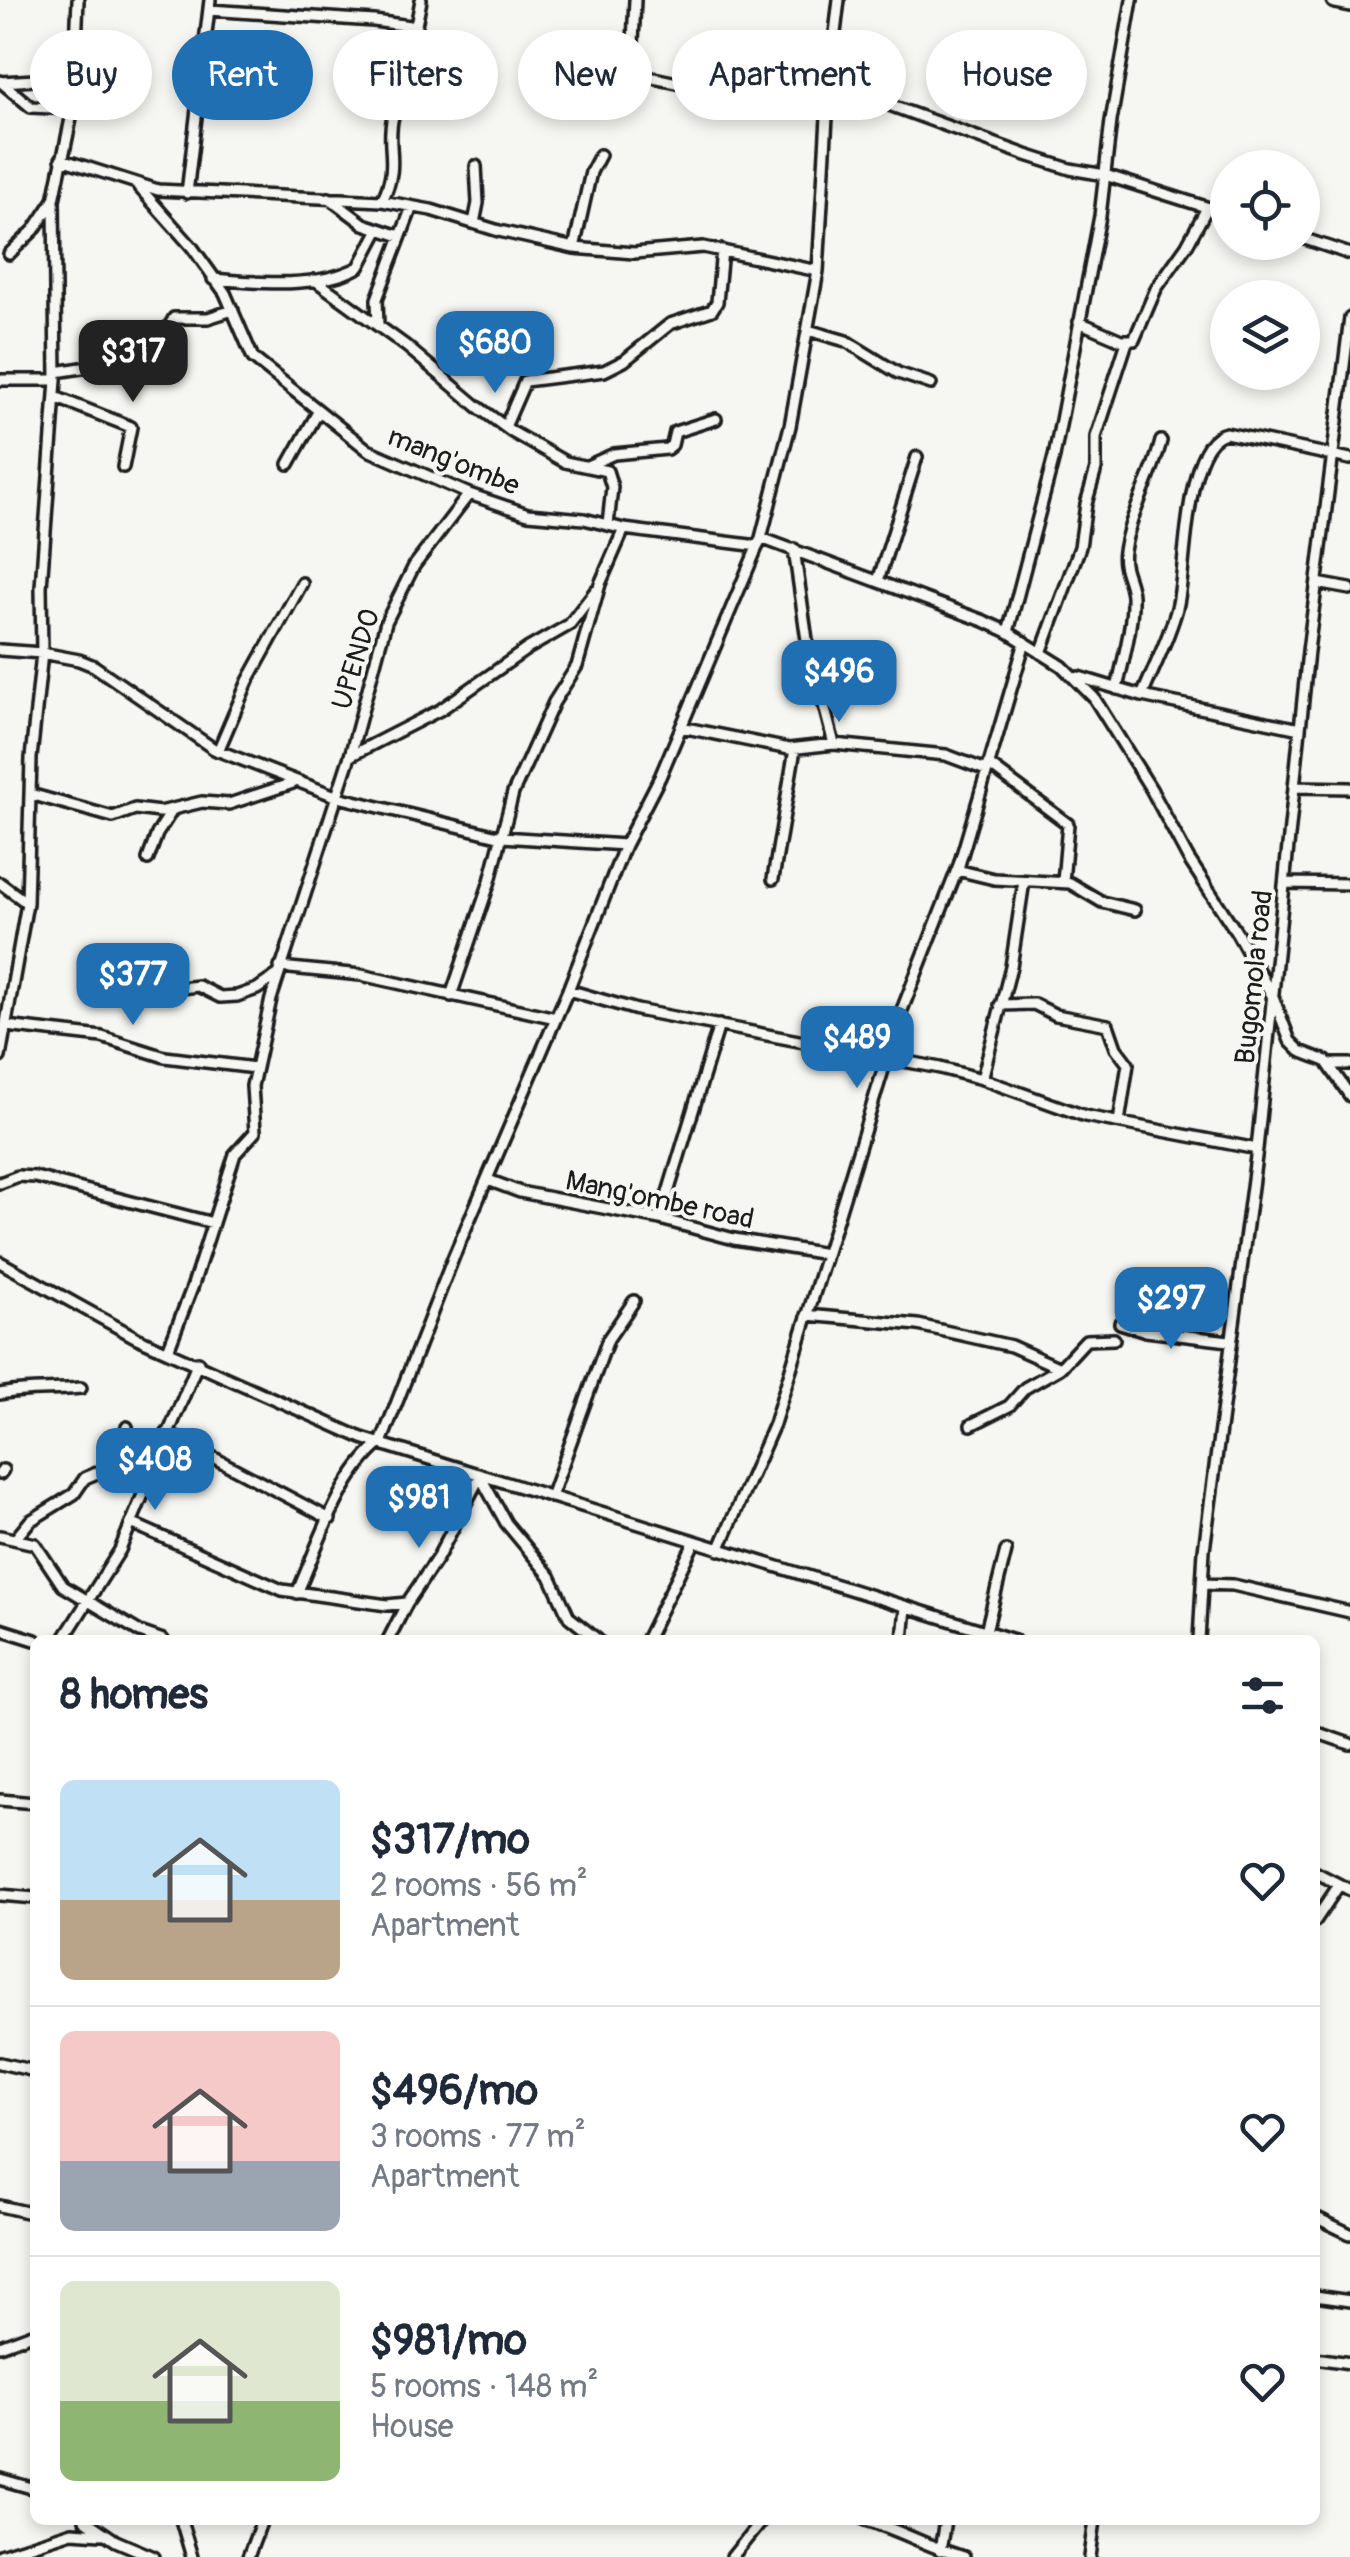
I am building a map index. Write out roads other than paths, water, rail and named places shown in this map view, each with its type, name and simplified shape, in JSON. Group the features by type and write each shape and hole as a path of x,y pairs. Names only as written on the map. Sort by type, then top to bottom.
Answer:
{"highway":[{"path":"1335,0 1350,3"}],"street":[{"path":"77,30 78,0"},
{"path":"382,201 393,175 393,116 422,0"},
{"path":"635,0 635,74 672,82"},
{"path":"836,30 839,0"},
{"path":"1008,632 1054,457 1100,216 1132,0"},
{"path":"187,193 209,5 416,27"},
{"path":"0,82 30,80"},
{"path":"0,82 30,105"},
{"path":"906,111 1040,160 1104,175 1210,209"},
{"path":"0,1057 27,903 30,794 42,654 41,587 56,376 54,200 69,120"},
{"path":"297,1593 362,1460 381,1442 625,845 681,726 759,542 790,426 818,271 828,120"},
{"path":"574,248 590,172 600,155"},
{"path":"61,158 137,185 187,193 382,201 574,248 634,253 688,246 818,271"},
{"path":"474,223 478,202 476,166"},
{"name":"mang'ombe","path":"137,185 192,247 233,310 248,349 258,363 386,460 528,514 794,548 1008,632 1073,676"},
{"path":"329,198 378,230 400,236"},
{"path":"8,254 34,230 54,200"},
{"path":"378,325 377,299 412,207"},
{"path":"1079,322 1127,342 1134,340 1156,288 1187,246 1206,208"},
{"path":"213,279 315,280 359,267 378,230"},
{"path":"1320,244 1350,254"},
{"path":"504,427 524,381 604,370 624,361 670,324 712,310 722,250"},
{"path":"315,280 378,325 504,427 551,456 602,468 608,473 612,488 608,526"},
{"path":"0,380 56,376 152,358 174,318 208,318 233,310"},
{"name":"Bugomola road","path":"1199,1635 1229,1340 1257,1149 1300,729 1350,318"},
{"path":"808,330 846,341 898,373 931,384"},
{"path":"1041,653 1080,547 1096,470 1096,437 1127,342"},
{"path":"55,397 131,427 123,467"},
{"path":"289,464 318,412"},
{"path":"585,467 614,454 667,449 676,432 716,420"},
{"path":"1142,696 1179,602 1187,523 1202,456 1210,441 1226,433 1350,459"},
{"path":"1117,689 1132,596 1122,567 1124,551 1162,441"},
{"path":"878,581 918,456"},
{"name":"UPENDO","path":"168,1350 236,1154 255,1132 255,1068 280,971 338,797 386,622 414,566 469,494"},
{"path":"451,996 510,802 554,702 580,660 600,584 624,529"},
{"path":"794,548 807,640 834,744"},
{"path":"1317,583 1350,589"},
{"path":"218,751 248,681 302,584"},
{"path":"350,756 440,710 527,649 569,625 600,584"},
{"path":"719,1550 766,1449 917,966 957,870 1025,642"},
{"path":"0,650 79,660 94,666 218,751 338,797 502,837 625,845"},
{"path":"1073,676 1142,696 1300,729"},
{"path":"1073,676 1094,698 1120,738 1274,999 1294,1046 1330,1064 1350,1064"},
{"path":"681,726 795,749 834,744 946,755 987,767 1068,824 1063,882"},
{"path":"773,879 795,749"},
{"path":"30,794 110,817 135,809 160,812 206,802 229,804 296,782"},
{"path":"1295,787 1350,788"},
{"path":"148,859 157,834 174,808"},
{"path":"957,870 994,880 1063,882 1102,902 1135,910"},
{"path":"982,1078 1011,967 1024,882"},
{"path":"1286,882 1350,884"},
{"path":"0,883 27,903"},
{"path":"138,972 164,990 198,986 225,998 246,995 280,971 361,975 556,1018"},
{"path":"568,990 637,1010 982,1078 1086,1116 1257,1149"},
{"path":"1000,1005 1037,1004 1056,1015 1108,1025 1116,1048 1128,1064 1119,1122"},
{"path":"6,1026 102,1037 165,1057 255,1068"},
{"path":"660,1219 718,1026"},
{"path":"1330,1064 1350,1096"},
{"path":"0,1183 18,1176 35,1177 213,1223"},
{"name":"Mang'ombe road","path":"488,1180 520,1192 660,1219 734,1239 826,1254"},
{"path":"0,1262 96,1318 362,1438 998,1635"},
{"path":"551,1497 608,1339 634,1301"},
{"path":"807,1315 918,1325 1010,1346 1060,1368"},
{"path":"1120,1324 1229,1340"},
{"path":"971,1426 1006,1408 1026,1388 1060,1368 1086,1340 1114,1338"},
{"path":"66,1635 112,1566 198,1362"},
{"path":"0,1394 31,1388 81,1388"},
{"path":"16,1538 30,1522 74,1494 85,1478 106,1469 127,1427"},
{"path":"167,1433 330,1519"},
{"path":"391,1635 438,1557 480,1476"},
{"path":"480,1476 506,1523 550,1576 569,1618 591,1635"},
{"path":"131,1523 260,1581 297,1593 407,1603"},
{"path":"0,1536 35,1544 56,1580 149,1635"},
{"path":"648,1635 695,1541"},
{"path":"986,1631 1006,1551"},
{"path":"1202,1584 1233,1584 1350,1612"},
{"path":"903,1635 906,1607"},
{"path":"0,1629 30,1638"},
{"path":"1320,1734 1350,1744"},
{"path":"0,1800 30,1803"},
{"path":"1320,1875 1350,1890"},
{"path":"1320,1914 1339,1885"},
{"path":"0,1894 30,1897"},
{"path":"0,2063 30,2071"},
{"path":"0,2206 30,2213"},
{"path":"1320,2219 1346,2232 1350,2221"},
{"path":"1320,2297 1350,2301"},
{"path":"0,2346 30,2335"},
{"path":"1320,2359 1350,2363"},
{"path":"0,2480 30,2487"},
{"path":"91,2525 102,2534 154,2557"},
{"path":"182,2525 192,2557"},
{"path":"248,2557 260,2525"},
{"path":"732,2557 758,2525"},
{"path":"878,2525 964,2557"},
{"path":"940,2551 944,2525"},
{"path":"1090,2557 1094,2525"},
{"path":"0,2555 72,2532 102,2534"}]}
